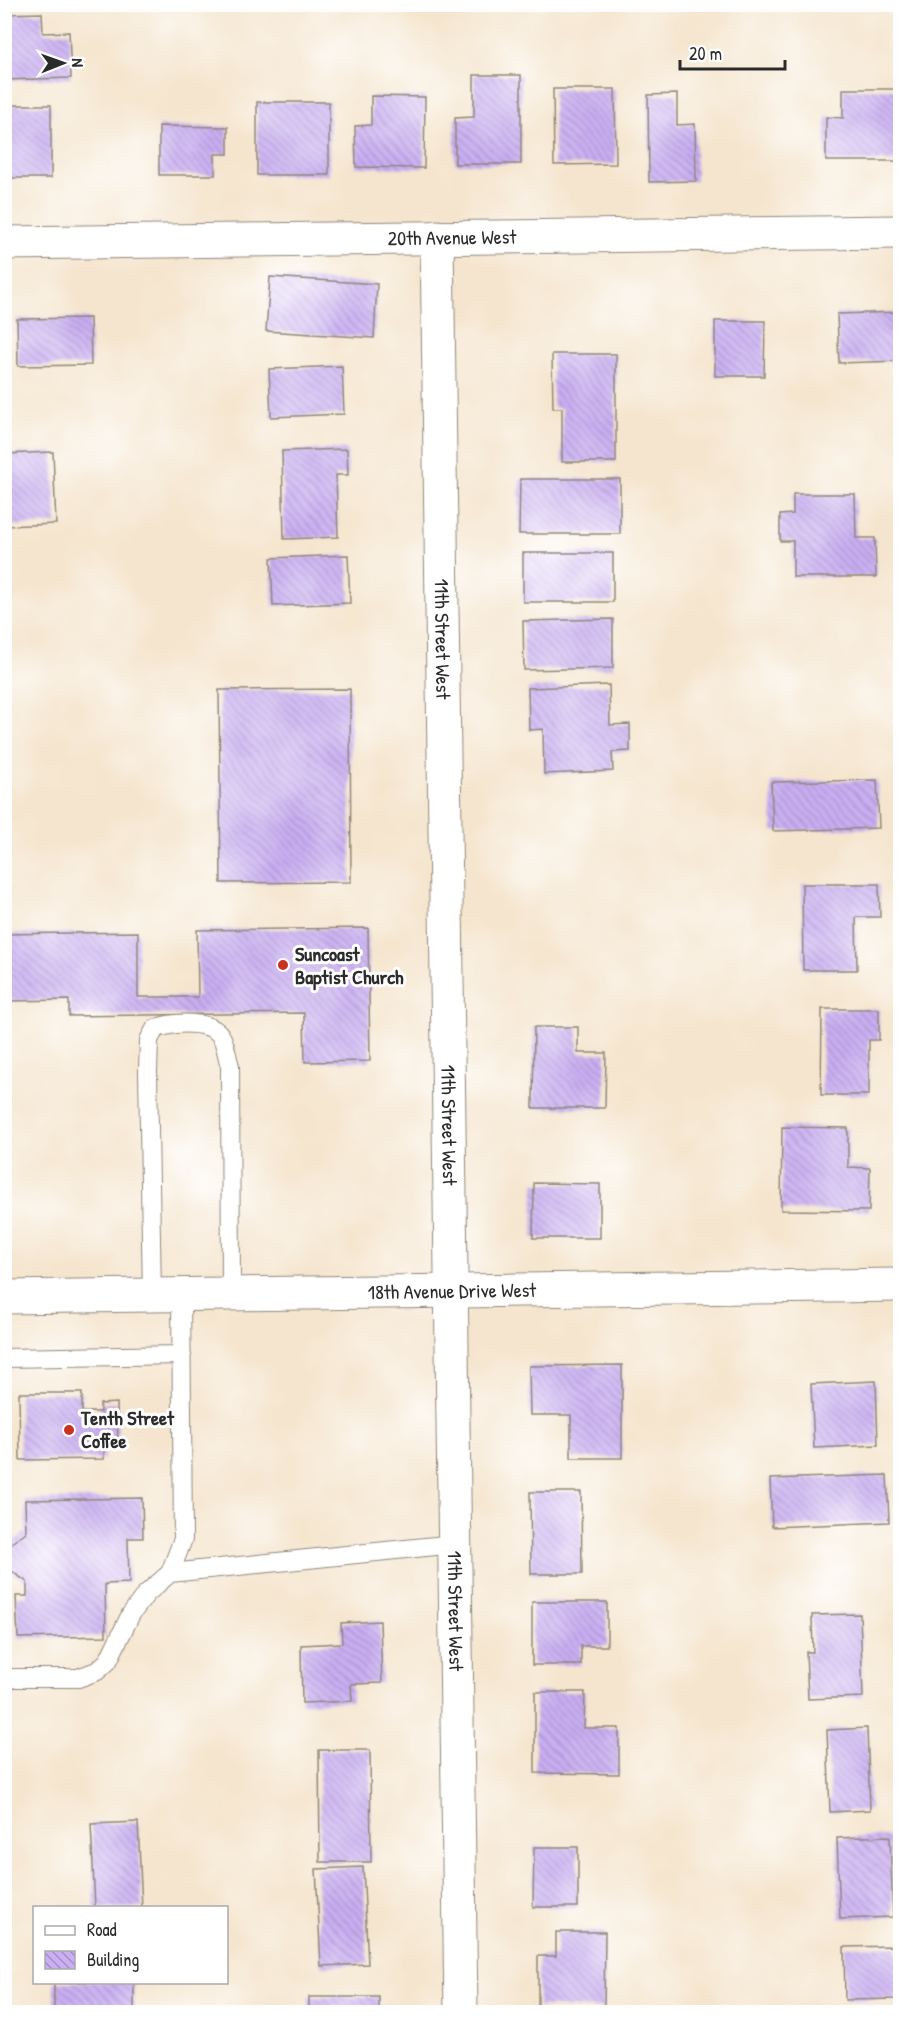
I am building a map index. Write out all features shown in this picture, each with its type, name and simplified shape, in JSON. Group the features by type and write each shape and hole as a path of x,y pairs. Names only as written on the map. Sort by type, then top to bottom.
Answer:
{"street":[{"name":"20th Avenue West","path":"4,243 900,232"},
{"name":"11th Street West","path":"437,237 461,2013"},
{"name":"18th Avenue Drive West","path":"4,1297 900,1285"}],"lane":[{"path":"4,1678 78,1678 97,1671 108,1661 131,1614 146,1594 170,1573 183,1539 182,1355 166,1294 148,1072 149,1040 154,1029 165,1025 196,1024 212,1027 222,1036 230,1066 231,1293"},
{"path":"4,1358 182,1355"},
{"path":"170,1573 454,1544"}],"building":[{"path":"42,13 43,33 69,32 71,78 4,80 4,14"},
{"path":"474,75 521,75 521,164 455,164 455,118 474,117"},
{"path":"553,89 615,89 616,164 554,165"},
{"path":"843,89 897,89 897,161 826,161 826,117 843,118"},
{"path":"677,94 677,125 695,124 696,181 649,182 648,95"},
{"path":"371,96 425,97 424,168 356,167 355,126 371,125"},
{"path":"257,102 329,102 329,175 257,175"},
{"path":"4,105 51,105 51,178 4,178"},
{"path":"159,126 228,127 228,154 215,154 215,175 159,175"},
{"path":"270,277 377,284 374,338 266,331"},
{"path":"900,312 900,361 839,363 837,314"},
{"path":"90,318 91,365 18,366 17,319"},
{"path":"715,321 765,321 764,376 715,376"},
{"path":"552,354 616,354 616,462 562,462 562,408 553,408"},
{"path":"342,366 344,414 271,417 269,369"},
{"path":"347,449 348,475 336,475 338,537 284,539 282,451"},
{"path":"53,452 56,524 4,526 4,454"},
{"path":"520,479 620,479 620,534 519,534"},
{"path":"793,494 855,494 856,538 875,538 876,577 793,577 793,541 780,541 780,515 793,514"},
{"path":"523,553 613,553 613,602 523,602"},
{"path":"348,555 350,603 273,606 271,558"},
{"path":"613,619 613,668 524,670 523,621"},
{"path":"609,685 610,725 630,724 630,751 612,752 613,771 544,774 543,729 529,730 528,688"},
{"path":"350,689 351,882 221,883 219,690"},
{"path":"877,780 879,828 773,831 771,782"},
{"path":"802,884 879,884 880,917 856,917 857,970 803,970"},
{"name":"Suncoast Baptist Church","path":"368,928 370,1061 305,1062 304,1013 69,1016 69,1000 4,1001 4,934 138,932 138,997 198,997 197,930"},
{"path":"822,1009 879,1009 879,1040 869,1040 869,1095 821,1095"},
{"path":"534,1027 578,1027 578,1053 606,1053 605,1108 533,1108"},
{"path":"782,1127 848,1128 848,1167 870,1168 869,1211 781,1210"},
{"path":"534,1183 600,1184 600,1238 533,1238"},
{"path":"622,1365 622,1458 571,1458 571,1415 530,1415 529,1366"},
{"path":"876,1381 878,1445 814,1448 811,1384"},
{"name":"Tenth Street Coffee","path":"19,1393 82,1393 82,1412 100,1412 100,1404 117,1403 118,1447 104,1447 104,1459 20,1460"},
{"path":"887,1475 889,1522 772,1527 770,1479"},
{"path":"530,1492 581,1492 582,1574 531,1574"},
{"path":"142,1498 143,1538 128,1538 129,1583 105,1584 106,1636 18,1638 16,1596 27,1596 27,1582 10,1570 9,1545 26,1532 25,1500"},
{"path":"532,1602 607,1602 607,1646 581,1646 581,1665 532,1665"},
{"path":"860,1614 863,1697 808,1699 806,1652 813,1652 812,1615"},
{"path":"380,1621 382,1683 351,1684 352,1701 302,1703 301,1645 342,1643 341,1623"},
{"path":"535,1692 585,1692 584,1728 619,1728 619,1774 535,1773"},
{"path":"867,1728 870,1810 830,1812 827,1730"},
{"path":"319,1750 370,1750 371,1862 320,1862"},
{"path":"138,1822 142,1906 95,1906 91,1824"},
{"path":"890,1836 893,1917 840,1919 837,1838"},
{"path":"534,1847 578,1847 578,1907 533,1907"},
{"path":"363,1867 368,1964 321,1966 316,1869"},
{"path":"556,1932 605,1932 604,2008 538,2007 538,1956 556,1956"},
{"path":"897,1946 897,1999 845,2000 844,1947"},
{"path":"54,1984 134,1984 134,2012 84,2012 85,2009 54,2009"},
{"path":"309,1997 379,1997 379,2012 309,2012"}],"place":[{"name":"Suncoast Baptist Church","path":"283,965"},
{"name":"Tenth Street Coffee","path":"69,1430"}]}
